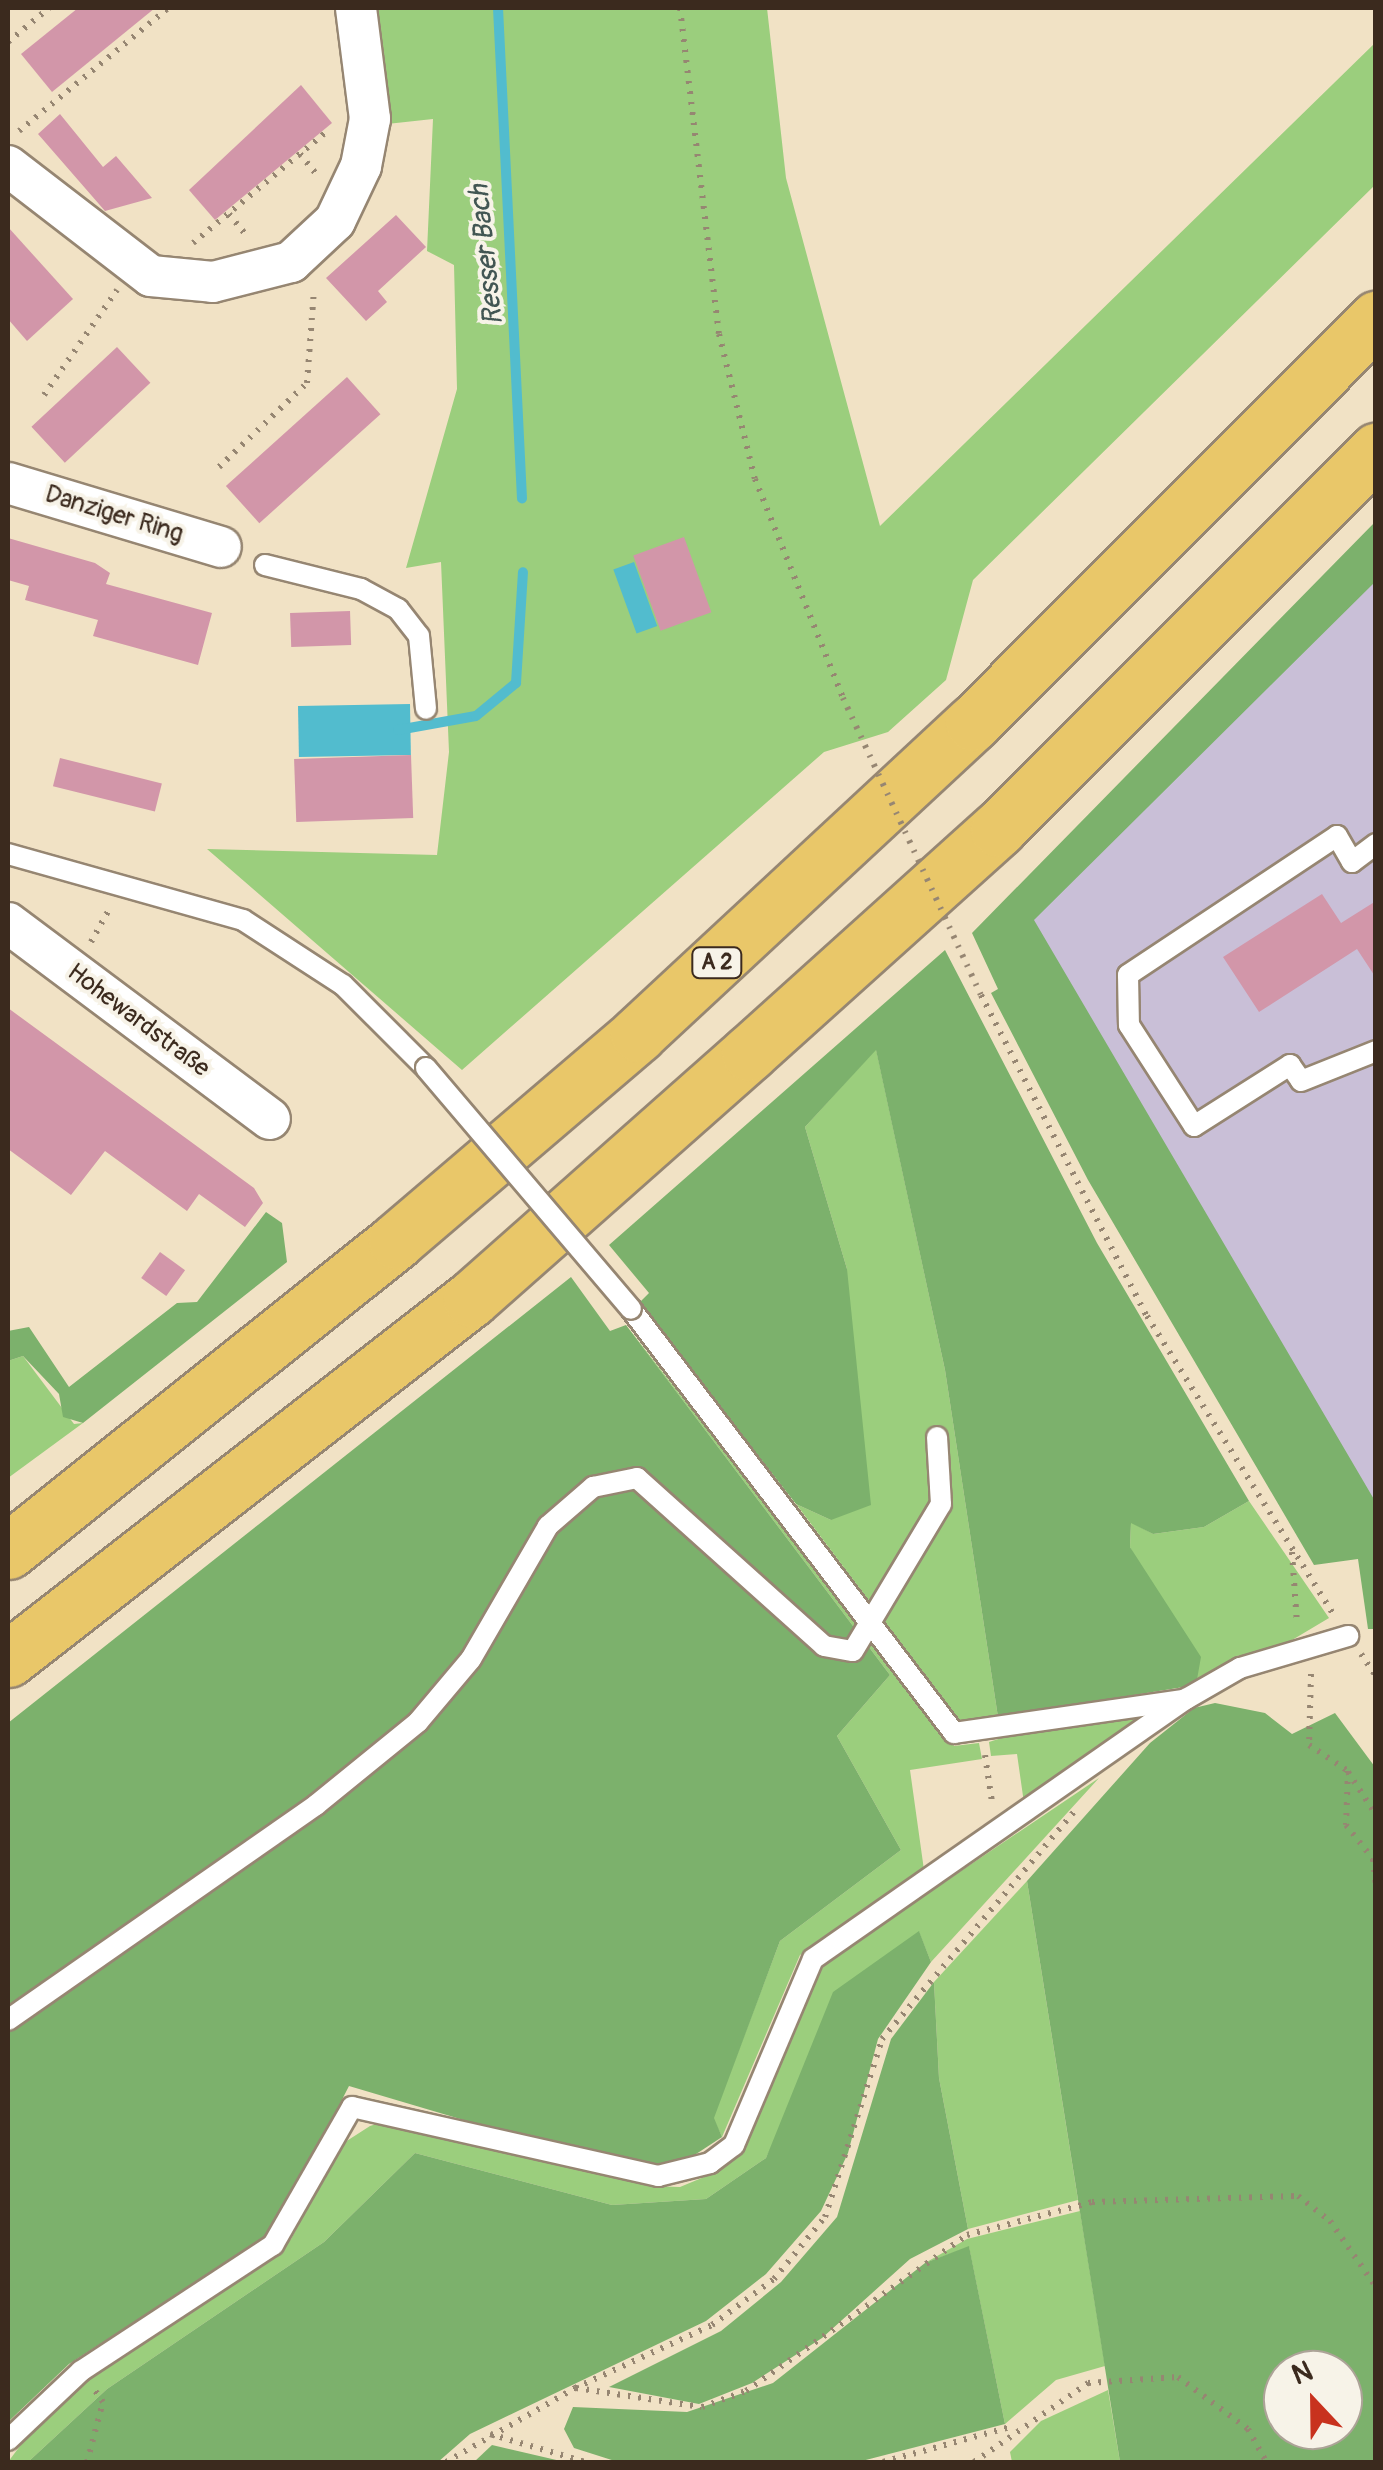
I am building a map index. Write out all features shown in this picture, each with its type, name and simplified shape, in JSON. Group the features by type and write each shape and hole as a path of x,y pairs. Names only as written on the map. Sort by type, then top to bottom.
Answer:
{"highway":[{"name":"A 2","path":"8,1550 396,1241 638,1034 974,724 1376,319"},
{"path":"8,1659 471,1298 735,1066 998,829 1376,451"}],"street":[{"path":"8,152 8,164 142,273 213,282 292,262 317,243 361,166 369,96 356,8"},
{"name":"Danziger Ring","path":"8,483 221,547"},
{"name":"Hohewardstraße","path":"8,923 270,1119"}],"lane":[{"path":"265,565 362,589 398,609 419,636 426,709"},
{"path":"1376,844 1352,862 1337,836 1128,975 1129,1025 1194,1126 1290,1065 1301,1081 1376,1051"},
{"path":"8,854 126,880 243,920 343,985 426,1068 632,1309 954,1733 1186,1699"},
{"path":"8,2020 316,1805 418,1722 471,1659 548,1526 592,1487 637,1478 824,1646 853,1651 941,1504 938,1438"},
{"path":"8,2440 81,2372 273,2245 352,2107 658,2176 710,2163 734,2145 814,1959 1186,1699 1240,1668 1348,1636"}],"path":[{"path":"8,42 49,8"},
{"path":"8,140 168,8"},
{"path":"680,8 719,334 755,479 843,698 981,995 1146,1316 1348,1636"},
{"path":"44,395 142,273 369,96"},
{"path":"219,467 307,383 317,243"},
{"path":"73,973 126,880"},
{"path":"1292,1548 1299,1650 1316,1698 1309,1744 1348,1771 1376,1814"},
{"path":"985,1753 991,1792"},
{"path":"1348,1771 1346,1825 1373,1859 1376,1886"},
{"path":"446,2462 575,2388 712,2326 774,2279 825,2216 882,2039 1086,1798"},
{"path":"575,2388 702,2407 746,2391 967,2235 1092,2202 1298,2196 1330,2221 1376,2286"},
{"path":"81,2372 103,2402 87,2462"},
{"path":"974,2462 1020,2424 1088,2383 1178,2376 1248,2430 1266,2462"},
{"path":"883,2462 1020,2424"},
{"path":"489,2434 586,2462"}],"shaded area":[{"path":"1375,567 1375,1557 1018,922"}],"green space":[{"path":"378,8 767,8 786,178 880,526 1375,43 1375,185 973,580 946,680 888,732 824,752 462,1070 207,849 437,855 449,752 441,562 406,568 457,389 454,265 427,251 433,119 387,124"},
{"path":"1375,522 1375,582 1034,920 1375,1501 1375,1629 1368,1629 1358,1559 1314,1565 1088,1180 991,993 998,989 972,933"},
{"path":"945,950 1097,1243 1249,1501 1204,1527 1153,1534 1131,1523 1130,1547 1201,1657 1196,1685 998,1717 945,1370 876,1050 805,1127 847,1269 871,1505 831,1520 796,1504 639,1303 649,1293 609,1245"},
{"path":"876,1049 945,1370 998,1717 961,1723 796,1504 831,1520 847,1269 805,1127"},
{"path":"266,1212 282,1223 287,1262 83,1423 63,1417 59,1394 23,1356 8,1361 8,1331 29,1327 69,1387 177,1303 197,1302"},
{"path":"571,1277 610,1331 626,1325 890,1675 837,1736 901,1850 780,1941 714,2118 722,2137 690,2158 653,2166 568,2151 349,2086 274,2232 69,2364 8,2422 8,1723"},
{"path":"626,1325 954,1746 979,1743 982,1759 910,1770 924,1870 800,1955 722,2137 713,2118 780,1941 901,1850 837,1736 890,1675"},
{"path":"23,1356 74,1424 83,1423 8,1478 8,1361"},
{"path":"1249,1501 1329,1618 1277,1649 1237,1656 1196,1685 1130,1547 1131,1522 1153,1534 1204,1527"},
{"path":"1215,1703 1265,1713 1292,1734 1335,1713 1375,1767 1375,2462 1120,2462 1027,1881 1150,1743 1194,1708"},
{"path":"1148,1713 1024,1803 1017,1754 991,1756 989,1742 1014,1734"},
{"path":"1099,1778 931,1962 919,1932 800,2087 766,2158 706,2199 612,2205 415,2153 324,2242 107,2389 28,2462 8,2462 44,2414 96,2372 263,2266 291,2239 342,2144 370,2126 389,2120 454,2133 648,2186 680,2187 721,2170 743,2147 815,1976 832,1958"},
{"path":"1027,1881 1078,2200 968,2229 939,2078 934,1982"},
{"path":"919,1931 931,1962 878,2039 848,2153 821,2211 766,2274 706,2321 470,2434 438,2462 28,2462 107,2389 324,2242 415,2153 612,2205 706,2199 766,2158 833,1992"},
{"path":"934,1982 939,2078 968,2229 910,2259 822,2338 752,2383 699,2404 609,2387 721,2331 781,2282 837,2217 891,2039"},
{"path":"1080,2211 1105,2366 1056,2380 1005,2424 969,2247 925,2263 967,2239"},
{"path":"969,2246 1005,2424 858,2462 618,2462 574,2448 564,2429 573,2407 687,2412 773,2383 925,2263"},
{"path":"1108,2390 1120,2462 1012,2462 1010,2452 1041,2421"},
{"path":"492,2445 565,2462 474,2462"}],"water":[{"path":"634,562 657,626 637,633 613,570"},
{"path":"410,704 411,755 299,757 298,706"}],"building":[{"path":"78,8 155,8 52,92 21,54"},
{"path":"301,85 332,123 215,220 189,190"},
{"path":"60,114 103,167 116,156 152,198 105,211 38,134"},
{"path":"396,215 426,247 378,291 387,302 366,321 326,278"},
{"path":"8,227 73,299 27,341 8,319"},
{"path":"117,347 150,383 65,463 31,427"},
{"path":"347,377 380,414 259,523 226,486"},
{"path":"684,537 711,612 661,631 633,555"},
{"path":"8,538 95,563 110,573 106,584 212,613 198,665 93,636 98,620 25,600 29,586 8,580"},
{"path":"350,611 351,645 291,647 290,613"},
{"path":"411,755 413,818 296,822 294,759"},
{"path":"60,758 162,783 155,812 53,786"},
{"path":"1322,894 1341,923 1376,901 1376,978 1357,949 1259,1012 1223,957"},
{"path":"8,1008 254,1188 263,1203 245,1227 199,1194 187,1211 105,1151 71,1195 8,1149"},
{"path":"160,1252 185,1270 166,1296 141,1278"}],"waterway":[{"name":"Resser Bach","path":"498,8 522,498"},
{"name":"Resser Bach","path":"398,730 476,716 516,683 523,572"}]}
